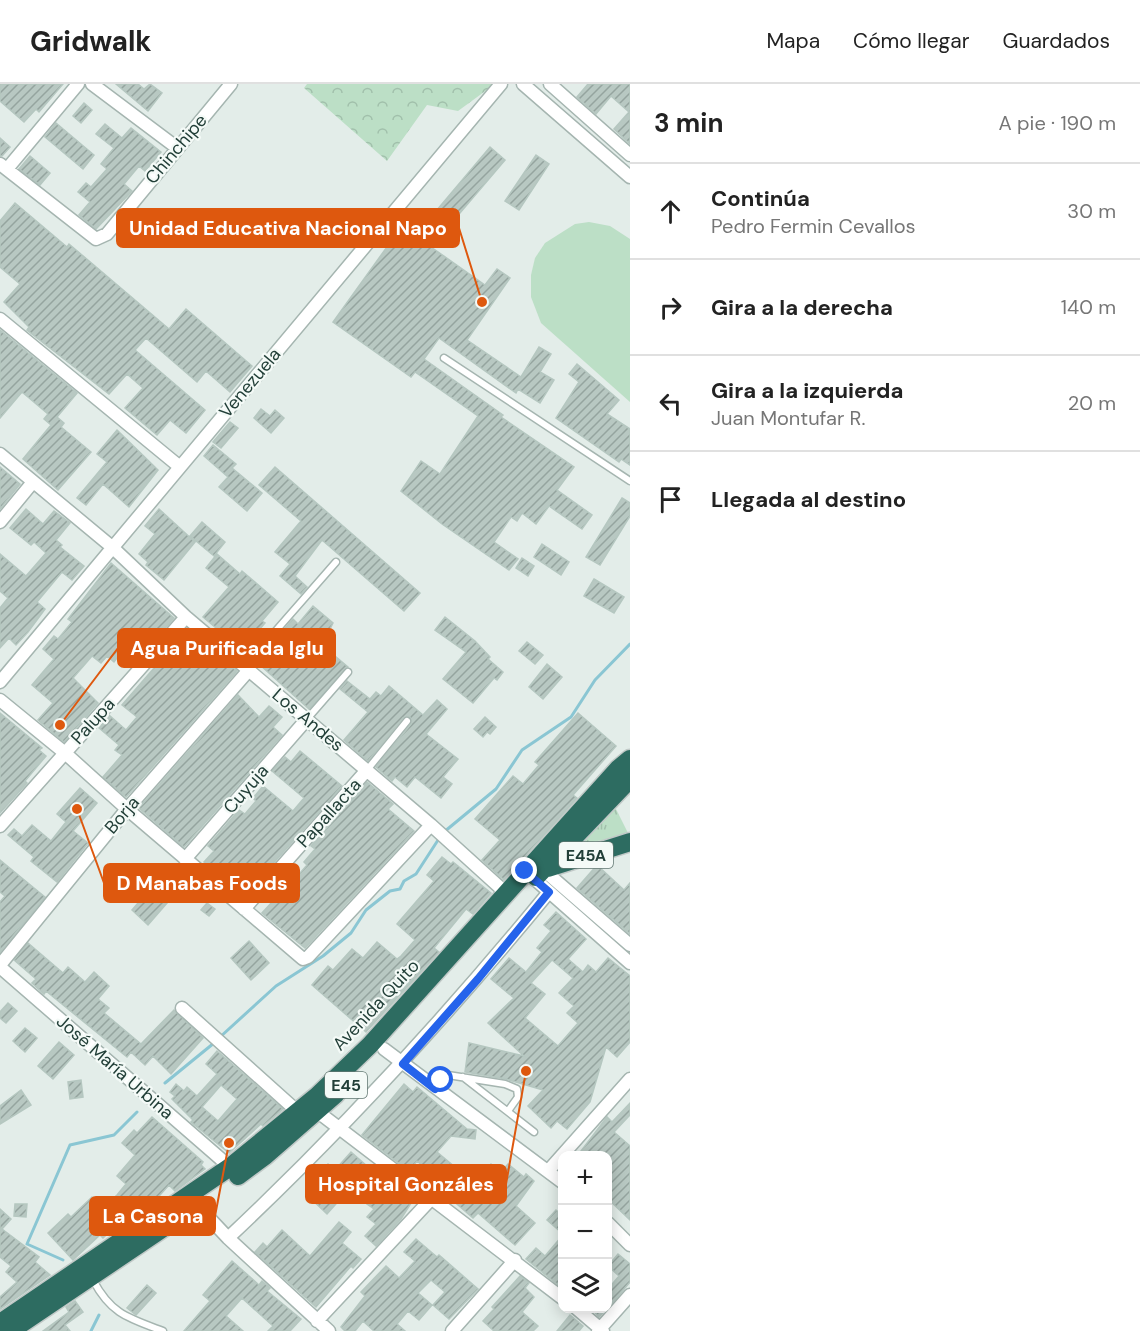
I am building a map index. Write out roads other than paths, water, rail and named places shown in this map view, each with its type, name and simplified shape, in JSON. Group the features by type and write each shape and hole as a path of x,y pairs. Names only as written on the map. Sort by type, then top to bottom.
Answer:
{"highway":[{"name":"Avenida Quito","path":"11,1331 197,1205 265,1156 318,1112 384,1049 534,870 626,778"},
{"name":"E45A","path":"534,870 630,842"},
{"name":"Avenida Quito","path":"0,1323 230,1167 298,1112 370,1046 506,893 534,870"}],"street":[{"path":"3,167 78,84"},
{"path":"92,84 176,147"},
{"name":"Chinchipe","path":"3,167 96,239 107,234 176,147 231,84"},
{"name":"Venezuela","path":"0,682 501,84"},
{"path":"523,84 630,177"},
{"path":"550,84 630,154"},
{"path":"0,319 180,467"},
{"name":"Los Andes","path":"0,454 112,547 186,617 368,770 506,893"},
{"path":"0,522 33,482"},
{"name":"Palupa","path":"0,826 186,617"},
{"name":"Borja","path":"0,966 127,809 247,668"},
{"path":"0,700 65,753 303,959 308,957 432,826"},
{"name":"Cuyuja","path":"185,859 307,718"},
{"name":"Papallacta","path":"244,909 368,770"},
{"path":"534,870 549,892 630,963"},
{"path":"534,870 630,945"},
{"path":"228,1238 341,1129 403,1064 478,979 549,892"},
{"name":"José María Urbina","path":"0,966 230,1167"},
{"path":"182,1008 298,1112"},
{"path":"384,1049 558,1178"},
{"path":"549,1170 630,1079"},
{"path":"318,1112 433,1197 558,1295"},
{"path":"317,1321 433,1197"},
{"path":"197,1205 228,1238 328,1331"},
{"path":"612,1226 628,1240"},
{"path":"452,1331 515,1260"},
{"path":"581,1313 600,1330 630,1295"}],"lane":[{"path":"444,358 630,481"},
{"path":"247,668 336,562"},
{"path":"307,718 348,672"},
{"path":"368,770 407,721"},
{"path":"435,1089 448,1075 505,1084 517,1089 518,1097 508,1111"},
{"path":"461,1076 534,1132"},
{"path":"91,1277 105,1303 135,1321 163,1331"}],"waterway":[{"path":"444,832 496,789 522,750 571,717 595,680 630,644"},
{"path":"219,1038 276,986 323,956 351,933 366,910 390,891 400,889 404,881 416,874 440,837"},
{"path":"165,1083 214,1043"},
{"path":"63,1260 27,1244 70,1145 114,1135 137,1112"},
{"path":"91,1331 99,1315"}],"place":[{"name":"Unidad Educativa Nacional Napo","path":"482,302"},
{"name":"Agua Purificada Iglu","path":"60,725"},
{"name":"D Manabas Foods","path":"77,809"},
{"name":"Hospital Gonzáles","path":"526,1071"},
{"name":"La Casona","path":"229,1143"}]}
